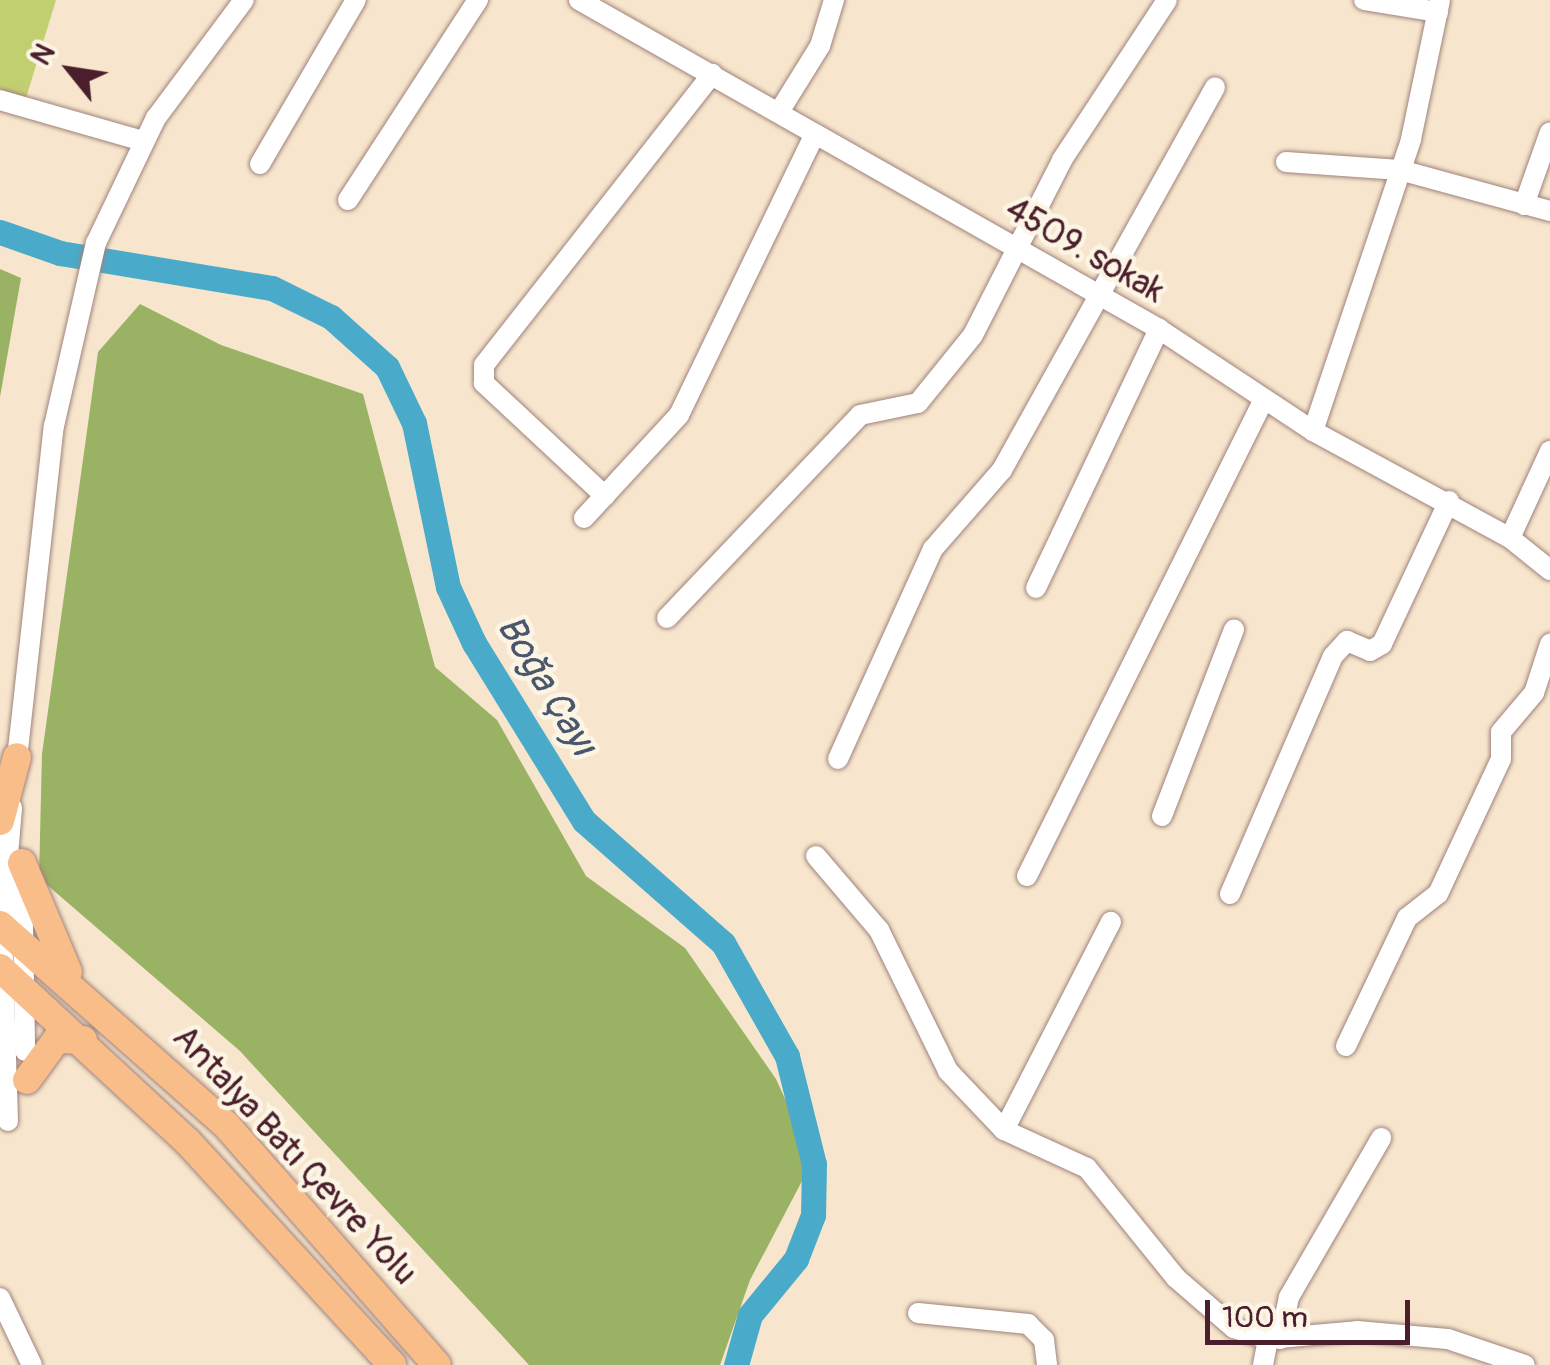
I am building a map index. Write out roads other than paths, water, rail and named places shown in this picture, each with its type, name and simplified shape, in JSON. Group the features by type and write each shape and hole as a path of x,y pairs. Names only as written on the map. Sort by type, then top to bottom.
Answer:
{"highway":[{"path":"0,821 17,757"},
{"path":"22,863 76,987"},
{"name":"Antalya Batı Çevre Yolu","path":"7,931 76,987 227,1126 437,1365"},
{"name":"Antalya Batı Çevre Yolu","path":"9,976 83,1040 274,1230 392,1365"},
{"path":"27,1080 57,1039 83,1040"}],"street":[{"path":"8,1121 7,931 17,757 54,426 96,243 144,141 244,0"},
{"path":"260,164 356,0"},
{"path":"348,200 478,0"},
{"name":"4509. sokak","path":"578,0 1158,329 1263,401 1449,501 1510,538 1550,570"},
{"path":"780,112 820,46 834,0"},
{"path":"668,618 860,415 918,402 973,335 1014,246 1167,0"},
{"path":"1312,430 1400,170 1439,6 1364,0"},
{"path":"605,496 484,383 484,365 712,74"},
{"path":"838,759 933,549 1002,470 1215,87"},
{"path":"0,100 144,141"},
{"path":"1524,205 1550,132"},
{"path":"584,518 679,415 815,134"},
{"path":"1286,162 1400,170 1550,212"},
{"path":"1036,588 1158,329"},
{"path":"1027,876 1263,401"},
{"path":"1510,538 1550,451"},
{"path":"1230,894 1333,656 1348,641 1370,651 1382,644 1449,501"},
{"path":"1162,816 1234,629"},
{"path":"1346,1046 1407,918 1438,894 1500,759 1501,732 1534,694 1550,644"},
{"path":"7,931 22,863 17,757"},
{"path":"816,856 879,930 948,1071 1004,1130 1087,1168 1176,1278 1234,1328 1274,1339 1357,1331 1448,1339 1525,1365"},
{"path":"1004,1130 1111,922"},
{"path":"0,1143 27,1080 9,976"},
{"path":"1262,1365 1289,1297 1381,1138"},
{"path":"0,1298 28,1364"},
{"path":"918,1313 1028,1324 1044,1340 1047,1365"}],"waterway":[{"name":"Boğa Çayı","path":"0,232 60,253 272,288 331,317 387,367 414,423 448,587 474,643 584,821 723,943 787,1056 814,1164 813,1215 796,1259 750,1315 736,1365"}]}
